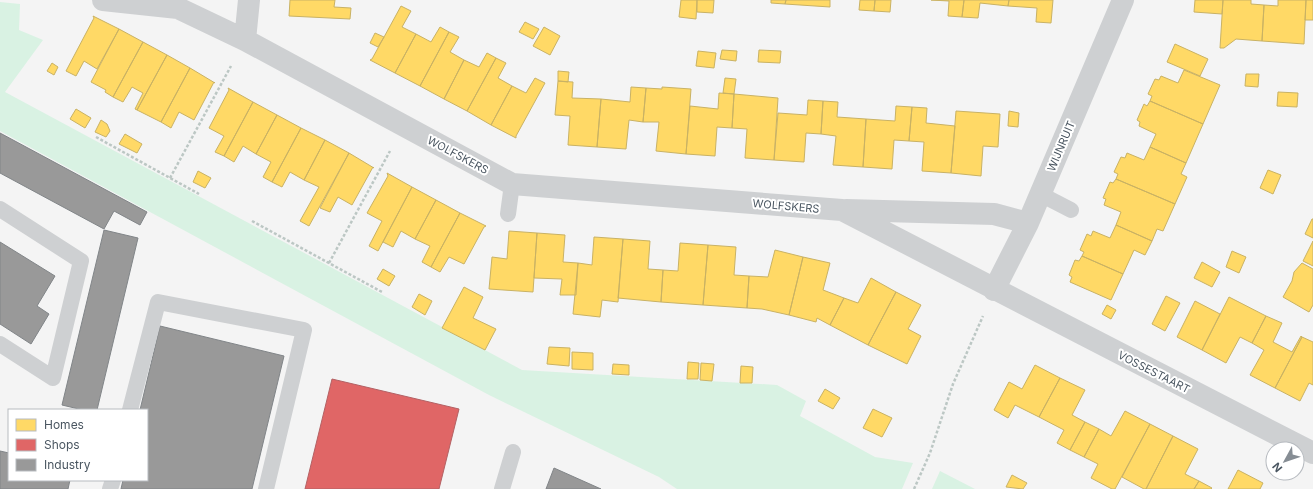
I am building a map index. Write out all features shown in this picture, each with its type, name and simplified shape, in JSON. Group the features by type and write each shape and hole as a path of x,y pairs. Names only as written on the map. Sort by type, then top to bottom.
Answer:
{"street":[{"name":"WOLFSKERS","path":"103,0 178,4 512,184 842,210 994,214 1028,223"},
{"path":"245,40 249,0"},
{"name":"WIJNRUIT","path":"994,290 1028,223 1124,0"},
{"name":"WOLFSKERS","path":"842,210 994,290"},
{"name":"VOSSESTAART","path":"994,290 1313,453"}],"lane":[{"path":"508,214 512,184"},
{"path":"1040,194 1071,210"},
{"path":"0,209 81,261 53,378 0,344"},
{"path":"130,409 158,302 304,330 266,489"},
{"path":"502,489 513,452"}],"path":[{"path":"170,178 231,66"},
{"path":"96,137 199,194"},
{"path":"328,263 390,150"},
{"path":"252,221 382,292"},
{"path":"914,489 930,453 953,384 994,290"}],"green space":[{"path":"0,2 20,4 19,30 43,40 5,92 522,370 777,385 806,401 800,416 875,457 913,463 902,489 677,489 659,477 489,395 0,131"},
{"path":"940,471 975,489 932,489"}],"building: Homes":[{"path":"290,0 335,0 334,7 351,8 350,19 289,16"},
{"path":"681,0 697,0 696,19 679,17"},
{"path":"697,0 714,0 713,13 697,12"},
{"path":"771,0 786,0 785,4 771,3"},
{"path":"786,0 830,0 830,7 785,4"},
{"path":"860,0 875,0 874,11 859,10"},
{"path":"875,0 891,0 890,12 874,11"},
{"path":"931,0 964,0 962,17 948,16 949,1"},
{"path":"964,0 1009,0 1008,6 980,3 978,18 962,17"},
{"path":"1009,0 1053,0 1051,23 1036,22 1037,8 1008,6"},
{"path":"1195,0 1223,0 1222,14 1194,12"},
{"path":"1223,0 1251,0 1251,4 1264,5 1262,41 1236,39 1224,48 1220,48"},
{"path":"1278,0 1306,0 1304,44 1262,41 1264,5 1278,6"},
{"path":"1306,0 1313,0 1313,20 1305,20"},
{"path":"401,6 411,11 402,27 416,34 395,73 370,60 372,59"},
{"path":"93,16 119,29 97,69 84,61 76,76 66,71 94,18"},
{"path":"525,22 539,29 533,39 519,32"},
{"path":"440,27 449,32 420,86 395,73 416,34 431,42"},
{"path":"544,27 560,36 550,55 533,46"},
{"path":"119,29 143,42 113,97 105,92 106,90 91,82"},
{"path":"449,32 459,37 450,52 464,60 444,99 420,86"},
{"path":"375,33 384,37 378,47 370,43"},
{"path":"143,42 167,55 137,110 135,109 143,93 132,87 123,102 113,97"},
{"path":"1175,44 1208,59 1200,76 1167,62"},
{"path":"722,50 737,51 736,61 720,59"},
{"path":"759,50 781,51 780,63 758,62"},
{"path":"698,51 716,53 714,68 696,66"},
{"path":"487,53 496,58 467,111 444,99 464,60 479,67"},
{"path":"167,55 190,68 161,122 137,110"},
{"path":"496,58 506,63 498,78 512,86 491,125 467,111"},
{"path":"52,63 58,67 54,75 47,71"},
{"path":"190,68 214,82 194,120 179,112 171,128 161,122"},
{"path":"1184,70 1220,85 1203,124 1150,101 1152,96 1148,94 1155,79 1159,80 1161,76 1178,83"},
{"path":"558,71 569,72 568,82 558,81"},
{"path":"1246,74 1259,74 1258,87 1245,86"},
{"path":"535,78 545,83 516,138 491,125 512,86 526,93"},
{"path":"725,78 736,79 734,94 723,93"},
{"path":"558,81 573,82 572,98 601,99 597,147 568,145 570,116 555,115"},
{"path":"631,87 646,88 643,122 629,120 626,149 597,147 601,99 630,102"},
{"path":"662,87 691,89 686,154 656,151 659,122 643,122 646,88 662,89"},
{"path":"228,88 253,102 224,156 215,152 224,136 209,128 229,90"},
{"path":"1278,92 1298,93 1297,107 1277,106"},
{"path":"719,93 734,94 732,128 717,127 715,156 686,154 690,106 718,109"},
{"path":"734,94 778,98 774,160 745,158 747,129 732,128"},
{"path":"808,100 823,101 821,134 806,133 804,162 774,160 778,113 807,115"},
{"path":"823,101 838,102 837,117 866,119 863,167 833,165 836,136 821,134"},
{"path":"1150,101 1203,124 1186,163 1150,147 1156,134 1139,126 1140,122 1137,120 1144,104 1147,106"},
{"path":"253,102 277,115 256,154 243,146 234,162 224,156"},
{"path":"896,106 912,107 909,141 894,140 892,169 863,167 866,119 895,121"},
{"path":"912,107 927,108 926,123 955,126 951,173 922,171 924,142 909,141"},
{"path":"76,109 91,118 85,128 70,119"},
{"path":"956,111 1000,114 998,147 983,146 981,176 951,173"},
{"path":"1009,111 1019,113 1018,127 1008,126"},
{"path":"277,115 301,128 272,182 263,177 271,162 256,154"},
{"path":"101,120 107,124 110,131 106,137 95,132"},
{"path":"301,128 325,140 304,180 290,172 282,187 272,182"},
{"path":"125,134 142,144 137,153 119,144"},
{"path":"325,140 349,153 309,226 300,221 319,187 304,180"},
{"path":"1150,147 1186,163 1181,174 1187,177 1175,204 1116,179 1118,174 1114,172 1121,157 1125,158 1127,153 1144,160"},
{"path":"349,153 373,167 352,205 338,197 330,212 320,208"},
{"path":"1268,170 1281,175 1273,194 1260,188"},
{"path":"198,171 211,178 205,188 193,182"},
{"path":"387,173 412,187 378,251 369,246 382,221 367,213 388,176"},
{"path":"1116,179 1175,204 1163,231 1157,229 1152,241 1116,225 1121,212 1104,205 1106,199 1103,198 1110,182 1113,183"},
{"path":"412,187 436,200 415,239 401,231 393,247 383,242"},
{"path":"436,200 460,213 431,267 422,262 430,246 415,239"},
{"path":"460,213 486,226 484,227 464,264 449,257 440,272 431,267"},
{"path":"1313,219 1313,238 1305,234"},
{"path":"1116,225 1152,241 1145,255 1134,250 1123,274 1082,256 1084,252 1080,250 1087,234 1091,236 1093,231 1110,238"},
{"path":"509,231 537,233 533,292 489,289 492,257 507,259"},
{"path":"537,233 565,235 563,262 578,263 576,295 560,295 562,279 534,278"},
{"path":"594,237 623,239 618,302 602,300 600,317 573,314 578,263 592,265"},
{"path":"623,239 650,241 648,269 663,270 661,302 618,298"},
{"path":"1313,241 1313,266 1303,261"},
{"path":"680,243 708,245 703,305 661,302 663,270 678,271"},
{"path":"708,245 736,247 734,275 749,276 747,308 703,305"},
{"path":"775,250 803,257 789,315 762,309 747,308 749,276 768,277"},
{"path":"1232,251 1246,257 1239,273 1226,267"},
{"path":"1082,256 1123,274 1111,300 1070,282 1072,277 1069,275 1075,260 1079,261"},
{"path":"803,257 830,263 823,290 844,298 830,325 817,318 816,322 789,315"},
{"path":"1202,262 1220,272 1212,287 1194,278"},
{"path":"1302,263 1313,269 1313,305 1309,312 1283,297 1292,281 1294,272"},
{"path":"383,269 395,276 389,286 377,279"},
{"path":"871,278 896,292 868,345 830,325 844,298 858,303"},
{"path":"464,287 483,297 473,318 496,329 485,350 442,328"},
{"path":"896,292 921,305 908,329 921,336 907,364 868,345"},
{"path":"419,294 432,301 425,315 412,307"},
{"path":"1166,296 1180,303 1165,331 1152,324"},
{"path":"1229,297 1266,316 1252,343 1240,337 1226,363 1202,350"},
{"path":"1195,301 1220,314 1202,350 1177,337"},
{"path":"1107,305 1116,310 1111,319 1102,314"},
{"path":"1266,316 1282,323 1273,342 1292,352 1301,336 1302,337 1275,388 1250,375 1264,350 1252,343"},
{"path":"1302,337 1313,342 1313,385 1309,383 1300,401 1275,388"},
{"path":"549,347 570,348 569,366 547,364"},
{"path":"572,352 593,353 593,370 572,369"},
{"path":"688,362 699,363 698,379 687,379"},
{"path":"701,363 714,364 712,381 700,380"},
{"path":"613,364 629,365 629,375 612,374"},
{"path":"1035,365 1060,378 1039,417 1015,405 1008,418 994,410 1009,382 1022,389"},
{"path":"741,366 753,367 752,383 740,383"},
{"path":"1060,378 1085,390 1072,415 1085,422 1070,450 1057,443 1064,430 1039,417"},
{"path":"825,389 840,398 833,409 818,401"},
{"path":"873,409 892,418 882,437 863,428"},
{"path":"1125,411 1150,424 1115,489 1112,489 1091,478 1098,464 1084,457 1099,429 1111,436"},
{"path":"1085,422 1099,429 1084,457 1070,450"},
{"path":"1150,424 1173,436 1146,489 1144,489 1122,477"},
{"path":"1173,436 1198,449 1185,474 1199,481 1194,489 1146,489"},
{"path":"1238,470 1263,483 1260,489 1228,489"},
{"path":"1012,475 1027,483 1023,489 1006,487"},
{"path":"1199,481 1212,488 1194,489"}],"building: Shops":[{"path":"332,379 459,409 439,489 305,489"}],"building: Industry":[{"path":"0,133 147,212 140,225 114,211 104,229 0,173"},
{"path":"104,230 138,238 97,409 79,409 62,405"},
{"path":"0,242 55,276 37,306 49,314 31,344 0,324"},
{"path":"160,326 284,356 252,489 121,489 123,481 148,481 148,409 140,409"},
{"path":"0,451 8,453 8,481 70,481 68,489 0,489"},
{"path":"554,468 601,489 546,489"}]}
